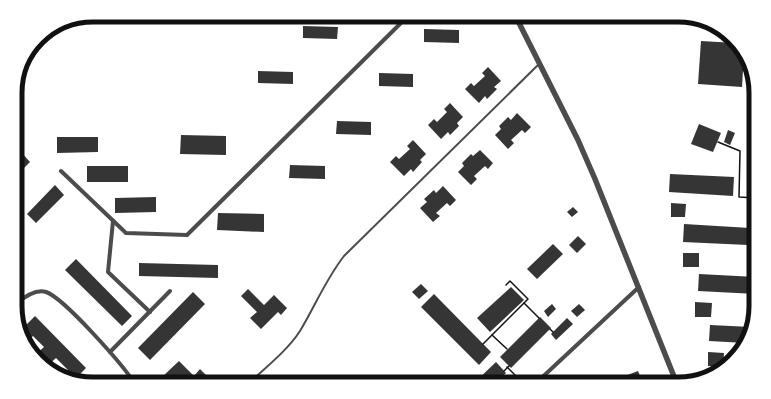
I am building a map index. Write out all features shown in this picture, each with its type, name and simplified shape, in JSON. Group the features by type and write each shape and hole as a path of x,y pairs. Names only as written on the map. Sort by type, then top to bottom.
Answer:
{"street":[{"path":"61,171 126,233 187,235 402,22"},
{"path":"519,22 587,160 674,377"},
{"path":"113,221 108,272 150,312"},
{"path":"543,377 639,287"},
{"path":"110,352 170,291"},
{"path":"22,300 37,292 45,292 52,295 69,310 110,352 129,375"}],"lane":[{"path":"256,377 290,345 300,331 335,267 344,256 539,64"},
{"path":"125,377 129,375"}],"path":[{"path":"718,142 740,150 739,198 749,198"},
{"path":"483,344 528,299 510,281 506,285"},
{"path":"524,303 539,318"},
{"path":"550,329 553,332"},
{"path":"492,334 507,349"},
{"path":"504,370 508,366 518,377"}],"building":[{"path":"303,26 338,27 337,39 303,38"},
{"path":"424,29 459,30 459,43 424,42"},
{"path":"701,41 728,43 737,54 743,65 742,87 698,84"},
{"path":"488,67 501,81 494,87 497,89 487,99 485,96 479,103 465,89 471,83 474,86 485,76 482,73"},
{"path":"258,71 293,72 293,84 258,83"},
{"path":"379,73 413,74 413,87 379,86"},
{"path":"450,103 463,117 457,123 459,126 450,135 448,132 441,139 428,125 434,119 437,122 447,112 444,109"},
{"path":"517,113 531,127 525,133 522,130 511,140 514,143 508,149 495,135 501,129 499,126 508,117 511,120"},
{"path":"337,121 371,122 371,135 336,134"},
{"path":"699,124 721,133 713,152 691,144"},
{"path":"728,130 735,133 730,145 724,142"},
{"path":"181,135 226,136 226,155 180,154"},
{"path":"57,137 98,137 98,152 57,153"},
{"path":"413,140 426,154 420,160 422,162 413,172 411,169 404,176 390,162 396,156 399,159 410,149 407,146"},
{"path":"480,150 493,163 488,169 485,166 474,176 477,179 471,185 458,172 464,166 462,163 471,154 473,156"},
{"path":"22,153 30,162 22,170"},
{"path":"290,165 325,166 325,179 289,178"},
{"path":"87,166 128,166 128,182 87,182"},
{"path":"670,174 734,177 733,196 669,192"},
{"path":"55,185 64,195 36,223 27,214"},
{"path":"443,186 456,200 450,206 447,203 436,213 440,216 433,222 420,208 427,202 424,199 434,190 436,193"},
{"path":"156,197 156,212 115,213 115,198"},
{"path":"671,203 686,204 685,217 671,217"},
{"path":"573,207 578,212 572,217 567,212"},
{"path":"218,213 264,214 264,232 217,230"},
{"path":"684,224 749,228 748,245 683,242"},
{"path":"578,236 586,244 577,253 569,245"},
{"path":"553,244 563,254 537,279 527,269"},
{"path":"683,253 699,253 699,267 683,267"},
{"path":"76,259 132,316 122,326 65,270"},
{"path":"139,263 218,265 218,278 139,276"},
{"path":"699,274 749,277 749,294 698,291"},
{"path":"421,284 428,291 419,299 412,292"},
{"path":"511,287 524,300 490,332 477,318"},
{"path":"248,289 264,305 274,295 287,308 281,315 278,312 261,329 250,318 257,312 241,296"},
{"path":"193,292 205,304 150,360 138,348"},
{"path":"434,294 491,352 479,365 421,307"},
{"path":"695,302 712,303 711,317 695,317"},
{"path":"552,304 556,309 548,317 544,311"},
{"path":"579,304 585,310 577,317 571,311"},
{"path":"35,316 86,368 79,375 75,375 66,372 68,370 56,358 51,363 39,352 44,347 33,336 30,339 25,326"},
{"path":"540,317 551,328 511,368 500,357"},
{"path":"567,318 573,324 556,340 551,334"},
{"path":"710,325 746,327 739,343 709,341"},
{"path":"708,352 724,353 723,360 715,366 708,366"},
{"path":"179,361 194,376 200,369 208,377 162,377"},
{"path":"496,362 506,373 502,377 480,377"},
{"path":"638,371 640,377 622,377"}]}
